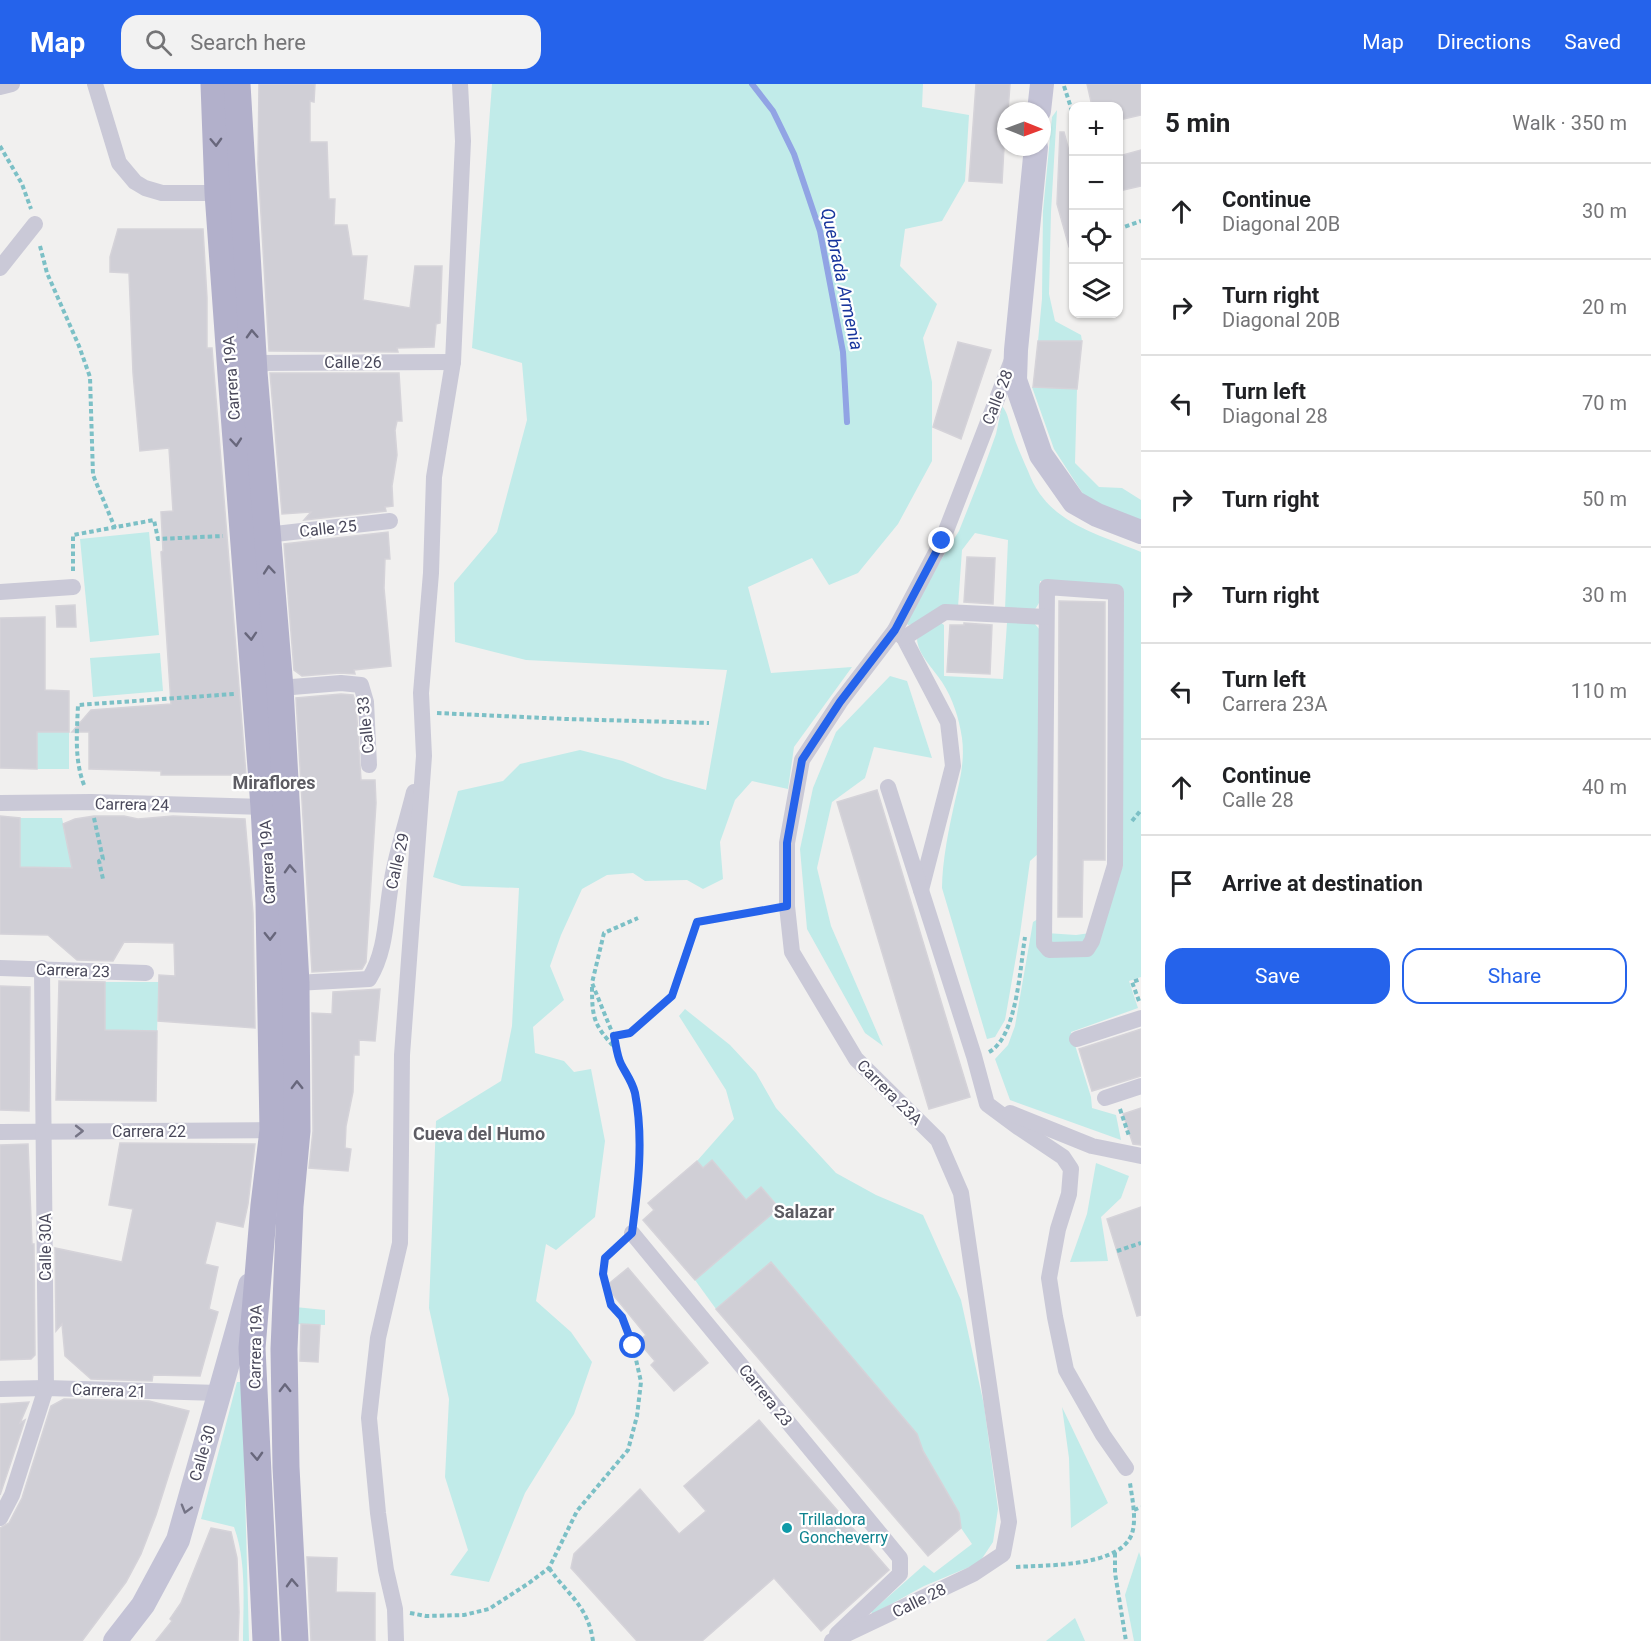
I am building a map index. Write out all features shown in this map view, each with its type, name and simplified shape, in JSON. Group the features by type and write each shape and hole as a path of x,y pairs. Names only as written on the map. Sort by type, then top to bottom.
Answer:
{"main road":[{"name":"Carrera 19A","path":"214,84 218,193 255,536 296,983 285,1130 260,1251 252,1348 266,1641"},
{"name":"Carrera 19A","path":"237,84 253,363 255,536"},
{"name":"Carrera 19A","path":"268,689 264,807 291,1206 284,1349 286,1467 295,1641"}],"street":[{"path":"0,87 12,84"},
{"path":"95,84 119,163 135,182 145,188 162,192 218,193"},
{"path":"396,1641 395,1609 386,1570 378,1513 369,1418 378,1338 400,1243 402,1055 424,756 420,693 430,573 434,477 453,362 463,141 460,84"},
{"path":"1040,102 1042,84"},
{"name":"Calle 28","path":"899,634 942,541 1016,350 1035,156"},
{"path":"0,268 34,224"},
{"path":"1016,350 1015,380 1041,455 1074,502 1097,515 1141,532"},
{"name":"Calle 26","path":"253,363 453,362"},
{"name":"Calle 25","path":"255,536 390,521"},
{"path":"0,592 73,587"},
{"path":"1047,587 1116,592 1115,865 1092,941 1087,949 1049,950 1044,944 1046,617 1047,587"},
{"path":"921,890 953,766 948,722 899,634 945,612 1046,617"},
{"name":"Carrera 23A","path":"899,634 840,702 802,760 787,843 787,906 792,952 856,1059 938,1140 961,1193 1009,1522 1003,1554"},
{"name":"Calle 33","path":"268,689 341,683 361,685 366,702 369,765"},
{"name":"Calle 29","path":"296,983 369,979 376,967 383,946 392,878 424,756"},
{"path":"888,787 974,1056 987,1104 1063,1157 1071,1168 1069,1194 1058,1229 1049,1278 1055,1317 1066,1370 1103,1435 1126,1468"},
{"name":"Carrera 24","path":"0,803 90,802 264,807"},
{"name":"Carrera 23","path":"0,968 146,973"},
{"name":"Calle 30A","path":"0,1518 12,1495 46,1388 42,969"},
{"path":"1077,1039 1141,1018"},
{"path":"1110,1096 1141,1086"},
{"path":"987,1104 1092,1146 1141,1156"},
{"name":"Carrera 22","path":"0,1132 285,1130"},
{"name":"Carrera 23","path":"632,1233 900,1558"},
{"name":"Calle 30","path":"115,1641 142,1605 177,1540 260,1251"},
{"name":"Carrera 21","path":"0,1389 46,1388 219,1393"},
{"name":"Calle 28","path":"831,1641 973,1574 1003,1554"},
{"name":"Calle 28","path":"831,1641 900,1574 900,1558"}],"path":[{"path":"1064,84 1069,102"},
{"path":"0,146 22,184 30,205 47,273 90,377 93,475 115,528"},
{"path":"1123,228 1141,221"},
{"path":"73,587 73,535 154,520 158,539 255,536"},
{"path":"103,879 99,861 103,860 90,802 79,772 78,705 233,695 268,689"},
{"path":"422,712 710,723"},
{"path":"614,1036 630,1033 672,996 697,922 787,906"},
{"path":"617,1051 600,1032 592,1015 592,983 604,933 638,918"},
{"path":"974,1056 991,1051 1002,1042 1007,1032 1017,991 1026,932"},
{"path":"1141,980 1132,982 1141,1009"},
{"path":"395,1609 426,1616 464,1615 489,1609 549,1568 577,1511 628,1450 637,1416 641,1382 633,1346 622,1317 611,1305 603,1274 605,1258 632,1233 638,1179 639,1118 632,1081 620,1061 614,1036 592,983"},
{"path":"1110,1096 1131,1141"},
{"path":"1117,1251 1141,1243"},
{"path":"1003,1554 1016,1567 1060,1564 1115,1553 1131,1538 1134,1510 1126,1468"},
{"path":"1134,1510 1141,1507"},
{"path":"1115,1553 1115,1573 1126,1641"},
{"path":"549,1568 575,1598 591,1624 593,1641"}],"shaded area":[{"path":"492,84 923,84 922,107 969,115 965,181 942,221 905,229 900,266 937,304 923,338 932,382 932,461 898,524 858,573 829,585 812,558 748,587 771,673 852,667 794,747 788,789 752,781 735,800 720,842 723,879 703,889 687,880 645,881 633,873 607,875 582,889 550,966 564,1000 533,1027 535,1053 564,1061 574,1072 591,1069 605,1141 595,1217 556,1250 546,1244 536,1301 571,1332 592,1362 574,1414 525,1493 489,1582 450,1575 468,1550 445,1477 449,1399 429,1308 436,1121 501,1081 512,1026 519,888 462,886 433,877 458,791 503,781 520,764 580,750 623,761 664,778 706,790 727,670 526,660 455,642 454,583 497,532 527,420 522,363 472,348"},
{"path":"1057,110 1049,294 1055,321 1081,335 1082,341 1038,341 1042,299 1043,211 1048,156 1051,156 1052,117"},
{"path":"1032,387 1077,389 1075,463 1099,487 1122,488 1141,500 1141,523 1085,497 1054,449"},
{"path":"1002,406 1036,489 1047,503 1060,514 1090,532 1141,552 1141,977 1129,981 1138,1008 1071,1032 1091,1097 1092,1108 1116,1115 1121,1140 1010,1100 995,1059 1008,1045 1015,1026 1033,922 1038,919 1046,933 1076,935 1090,933 1123,866 1120,585 1040,581 1039,603 1034,611 1005,609 1008,540 975,533 962,550 958,607 914,624 908,625 904,619 959,531 996,434"},
{"path":"149,532 159,635 90,642 80,539"},
{"path":"940,622 944,625 944,676 1003,679 1007,623 1034,623 1040,630 1039,853 1030,861 1005,1020 995,1037 987,1039 942,888 946,844 963,755 962,738 949,695 923,656 917,639"},
{"path":"160,653 163,691 93,697 90,658"},
{"path":"890,676 907,681 932,758 874,747 865,778 832,802 817,868 831,926 883,1046 865,1033 807,929 800,849 813,788 836,732"},
{"path":"37,732 69,732 69,769 37,769"},
{"path":"20,818 62,818 72,868 20,867"},
{"path":"105,982 159,982 157,1031 105,1030"},
{"path":"685,1009 730,1045 756,1073 776,1108 836,1173 876,1195 923,1215 961,1300 984,1405 998,1509 993,1542 979,1563 924,1586 873,1614 871,1612 924,1565 934,1573 972,1544 961,1528 959,1513 923,1451 917,1434 771,1262 716,1309 695,1280 779,1207 761,1187 746,1200 697,1161 734,1119 726,1090 679,1016"},
{"path":"1096,1163 1129,1176 1121,1198 1101,1217 1108,1261 1070,1262 1087,1214"},
{"path":"295,1307 325,1310 325,1325 295,1324"},
{"path":"237,1382 242,1382 249,1641 243,1641 243,1569 234,1527 201,1519"},
{"path":"1062,1407 1108,1503 1071,1528 1069,1458"},
{"path":"1139,1552 1141,1558 1141,1641 1134,1641 1125,1595"},
{"path":"1075,1618 1085,1641 1046,1641"}],"building":[{"path":"259,84 315,84 314,102 310,101 310,142 327,142 329,199 335,199 334,225 347,225 352,256 367,256 363,300 410,308 415,266 442,266 440,323 436,324 434,347 397,348 398,352 269,351 258,164"},
{"path":"976,84 1010,84 1009,102 997,102 997,156 1004,156 1002,183 969,181"},
{"path":"1087,84 1141,84 1141,115 1123,119 1123,102 1091,102"},
{"path":"1060,132 1064,132 1069,151 1069,247 1057,204"},
{"path":"1141,150 1141,186 1123,190 1123,155"},
{"path":"118,229 203,229 207,348 212,348 246,775 161,775 161,771 89,769 89,732 72,732 91,710 171,704 161,552 163,551 161,512 173,511 169,448 140,451 133,373 129,273 110,272 110,257"},
{"path":"1038,341 1082,341 1077,389 1033,387"},
{"path":"958,342 991,350 961,439 933,427"},
{"path":"270,373 399,373 402,421 397,421 395,430 397,455 392,486 393,506 385,507 386,511 304,520 311,512 282,514"},
{"path":"388,532 390,559 385,559 384,588 391,666 354,670 355,674 302,676 294,670 284,544"},
{"path":"967,557 995,558 993,604 964,602"},
{"path":"1059,601 1105,602 1105,860 1083,860 1082,917 1058,917"},
{"path":"75,605 76,627 57,627 56,606"},
{"path":"45,617 45,690 69,691 69,732 37,732 37,769 0,768 0,618"},
{"path":"964,623 992,625 990,674 947,672 950,625 964,625"},
{"path":"353,695 356,704 361,780 375,780 376,803 366,962 362,969 312,972 296,698"},
{"path":"877,790 970,1097 929,1109 837,802"},
{"path":"0,816 20,818 20,867 72,868 63,824 75,819 94,816 124,816 138,819 173,816 245,819 253,913 255,1028 158,1021 159,975 175,976 174,943 124,942 113,961 77,960 48,935 0,934"},
{"path":"59,981 105,982 105,1030 157,1031 156,1101 56,1100"},
{"path":"0,986 30,987 29,1111 0,1110"},
{"path":"380,989 375,1041 359,1040 359,1055 354,1055 353,1092 346,1126 345,1148 351,1149 348,1171 309,1168 313,1131 312,1013 332,1014 333,992"},
{"path":"1141,1029 1141,1076 1092,1091 1079,1049"},
{"path":"1141,1108 1141,1145 1133,1144 1123,1114"},
{"path":"120,1143 255,1144 243,1227 216,1221 205,1264 218,1267 209,1309 218,1312 200,1376 153,1375 152,1381 91,1379 65,1356 62,1324 56,1331 55,1248 122,1262 133,1209 109,1205"},
{"path":"28,1144 32,1244 34,1244 35,1355 31,1359 0,1360 0,1145"},
{"path":"712,1160 746,1200 761,1187 779,1208 695,1280 643,1220 654,1210 648,1203 697,1161 703,1168"},
{"path":"1141,1207 1141,1315 1137,1316 1107,1219"},
{"path":"771,1262 917,1434 923,1451 959,1513 961,1528 928,1556 716,1309"},
{"path":"628,1268 708,1363 674,1391 651,1365 655,1361 638,1341 646,1335 606,1286"},
{"path":"301,1324 320,1325 318,1362 300,1361"},
{"path":"64,1399 149,1401 189,1411 156,1515 141,1554 126,1582 82,1641 0,1641 0,1528 9,1523 22,1498 51,1406"},
{"path":"29,1402 20,1423 25,1420 0,1495 0,1404"},
{"path":"759,1420 889,1570 821,1631 774,1578 702,1641 637,1641 571,1568 574,1554 640,1489 679,1534 706,1511 684,1486"},
{"path":"211,1528 231,1532 237,1558 238,1641 156,1641 172,1621 170,1619 181,1603"},
{"path":"307,1557 337,1558 336,1592 375,1593 375,1641 311,1641"}],"waterway":[{"name":"Quebrada Armenia","path":"752,84 773,111 794,154 820,231 843,352 847,422"}],"place":[{"name":"Trilladora Goncheverry","path":"787,1528"}],"district":[{"name":"Miraflores","path":"274,783"},
{"name":"Cueva del Humo","path":"479,1134"},
{"name":"Salazar","path":"804,1212"}],"route":[{"path":"633,1346 622,1317 611,1305 603,1274 605,1258 632,1233 638,1179 639,1118 635,1094 632,1081 620,1061 614,1036 630,1033 672,996 697,922 787,906 787,843 802,760 840,702 895,630 942,541"}]}
